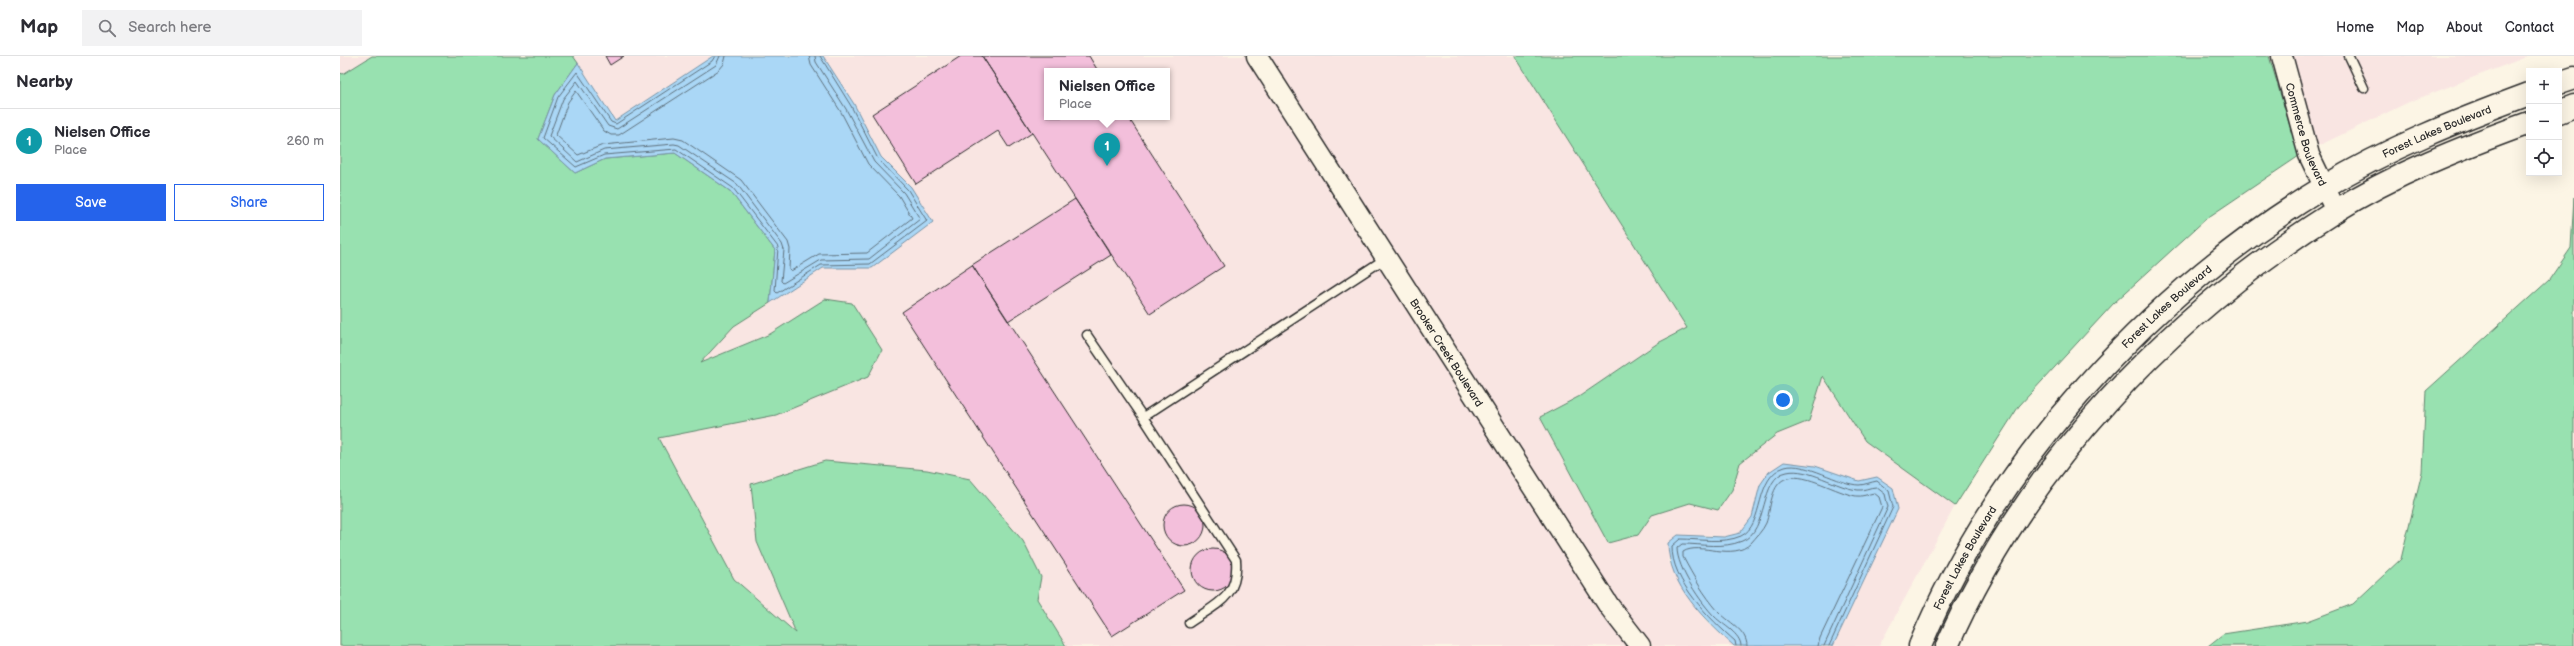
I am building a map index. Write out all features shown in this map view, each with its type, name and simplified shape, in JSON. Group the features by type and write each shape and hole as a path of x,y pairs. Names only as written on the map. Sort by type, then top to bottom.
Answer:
{"main road":[{"path":"2562,82 2574,78"},
{"name":"Forest Lakes Boulevard","path":"1920,646 1944,594 1993,510 2021,467 2082,392 2133,337 2188,286 2248,239 2324,187 2424,136 2526,95"},
{"path":"2562,111 2574,106"},
{"name":"Forest Lakes Boulevard","path":"1947,646 1994,555 2034,493 2078,436 2112,397 2148,358 2206,305 2263,259 2336,211 2433,161 2526,124"}],"street":[{"name":"Brooker Creek Boulevard","path":"1258,56 1608,606 1640,646"},
{"name":"Commerce Boulevard","path":"2282,56 2309,155 2336,211"}],"lane":[{"path":"2349,56 2364,88"},
{"path":"1143,417 1386,258"},
{"path":"1087,335 1143,417 1236,560 1238,577 1229,594 1189,623"}],"shaded area":[{"path":"340,56 372,56 343,75 340,73"},
{"path":"573,56 713,56 615,121"},
{"path":"823,56 1247,56 1601,611 1629,646 1066,646 1037,599 1041,577 1023,541 970,479 927,470 825,461 757,542 797,634 734,579 659,438 776,415 825,299 770,334 699,363 734,326 823,268 872,268 911,187 881,157 854,104"},
{"path":"1269,56 1515,56 1687,328 1658,343 1580,396 1540,417 1608,543 1638,535 1652,515 1690,503 1718,510 1732,490 1740,463 1777,434 1809,421 1822,376 1865,441 1955,506 1879,646 1833,646 1898,509 1877,477 1859,481 1815,466 1761,485 1752,517 1740,533 1724,537 1705,535 1668,560 1686,594 1707,622 1734,646 1653,646 1616,600"},
{"path":"2291,56 2529,56 2409,102 2316,147"}],"green space":[{"path":"372,56 573,56 578,63 555,95 538,139 575,173 605,159 675,153 730,191 775,250 770,303 734,326 700,363 770,334 825,299 852,303 882,350 868,377 776,415 659,438 734,579 796,633 757,542 751,484 825,461 927,470 970,479 1023,541 1041,577 1037,599 1066,646 340,646 340,73 343,74"},
{"path":"1515,56 2269,56 2299,156 2207,218 2114,303 2019,406 1955,506 1865,441 1823,376 1809,421 1777,434 1740,463 1732,490 1718,510 1690,503 1652,515 1638,535 1608,543 1540,417 1580,396 1658,343 1687,328"},
{"path":"2574,197 2574,646 2208,646 2223,634 2308,621 2353,604 2401,559 2422,472 2426,391 2549,280 2571,248"}],"water":[{"path":"713,56 823,56 854,104 881,157 911,187 933,222 872,268 823,268 770,303 775,250 730,191 675,153 605,159 575,173 538,139 555,95 578,63 615,121"},
{"path":"1784,462 1815,466 1859,481 1877,477 1893,488 1898,509 1833,646 1734,646 1700,613 1681,587 1674,573 1668,543 1678,535 1724,537 1740,533 1752,517 1760,485 1769,472"}],"building":[{"path":"605,56 624,56 610,65"},
{"path":"961,56 982,56 1032,133 1009,148 998,131 916,184 872,114"},
{"path":"982,56 1089,56 1096,68 1044,68 1044,120 1130,120 1224,266 1150,314"},
{"path":"1075,199 1111,255 1008,321 972,265"},
{"path":"972,265 1184,590 1112,636 902,312"},
{"path":"1184,504 1199,510 1205,525 1199,540 1184,546 1169,540 1163,525 1169,510"},
{"path":"1213,549 1228,555 1234,570 1228,585 1213,591 1198,585 1192,570 1198,555"}],"place":[{"name":"Nielsen Office","path":"1107,166"}]}
